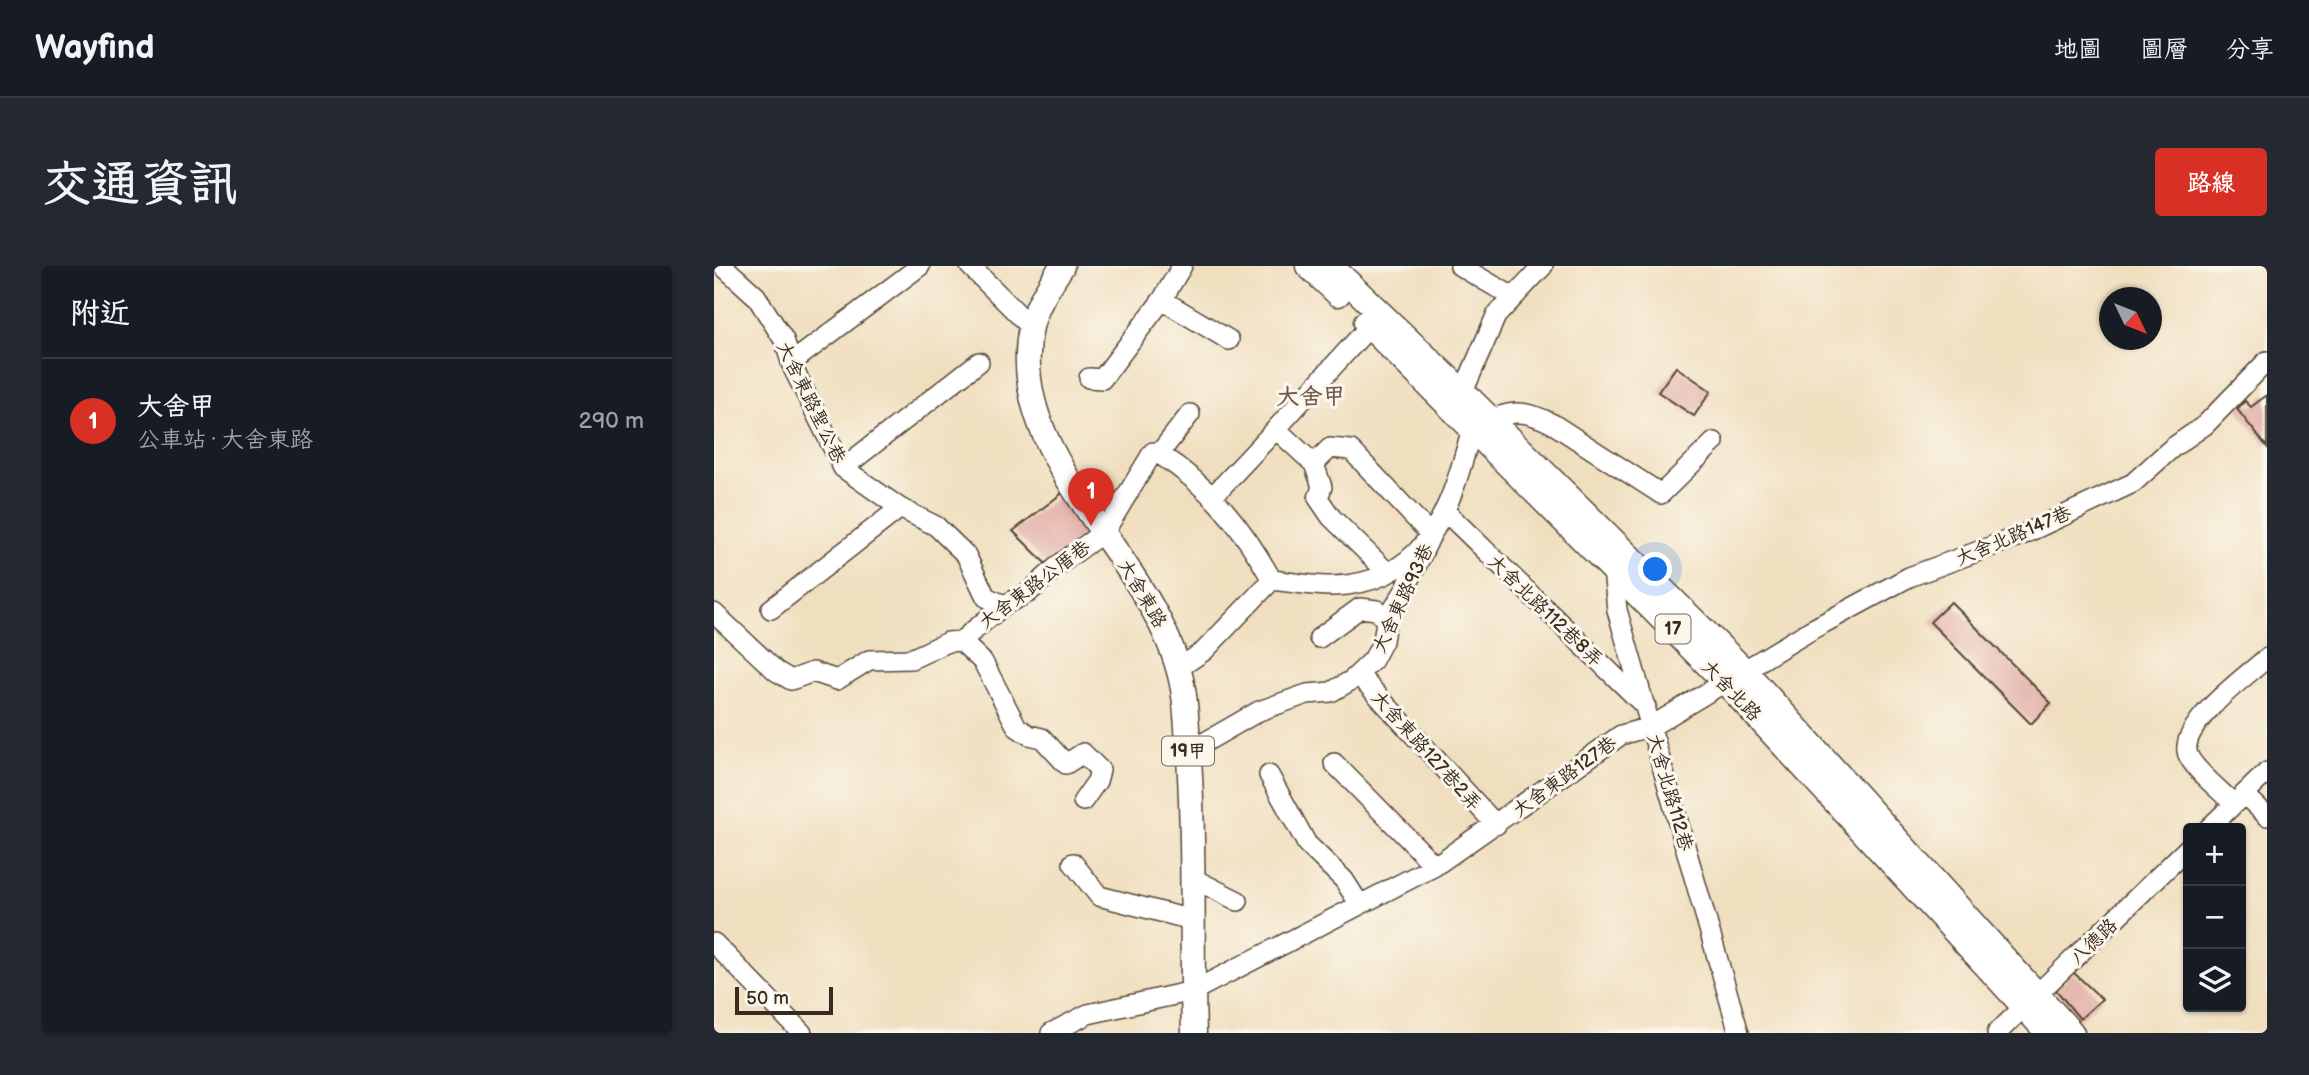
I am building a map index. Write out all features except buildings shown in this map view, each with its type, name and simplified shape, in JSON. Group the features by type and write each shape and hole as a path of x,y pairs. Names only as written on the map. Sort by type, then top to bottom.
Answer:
{"main road":[{"name":"大舍東路","path":"1062,266 1038,307 1031,327 1032,403 1040,427 1061,469 1105,531 1167,630 1179,668 1188,752 1195,1033"},
{"name":"大舍北路","path":"1308,266 1340,275 1376,320 1736,678 2032,1000"},
{"name":"17","path":"2032,1000 2048,1033"},
{"name":"17","path":"2032,1000 2072,1033"}],"street":[{"name":"大舍東路聖公巷","path":"723,266 755,296 784,340 791,363 843,468 900,508 943,533 966,555 986,597 1004,605"},
{"path":"791,363 920,266"},
{"path":"970,266 1031,327"},
{"path":"1089,378 1102,379 1162,300 1182,266"},
{"path":"1460,266 1513,297"},
{"path":"1457,399 1496,316 1543,266"},
{"path":"1162,300 1229,341"},
{"path":"1214,495 1376,320"},
{"name":"大舍北路147巷","path":"1736,678 1811,630 1909,577 2022,535 2133,483 2172,448 2205,425 2267,361"},
{"path":"843,468 979,362"},
{"path":"1272,580 1319,586 1349,585 1387,572 1407,561 1431,535 1446,512 1482,424 1510,412 1534,414 1661,494 1688,464 1714,442"},
{"path":"1159,454 1190,414"},
{"path":"1276,429 1314,464 1322,487 1318,498 1331,517 1387,572"},
{"path":"1314,464 1330,448 1351,450 1431,535"},
{"path":"1105,531 1153,452 1214,495 1253,546 1272,580"},
{"path":"771,609 900,508"},
{"name":"大舍北路112巷8弄","path":"1446,512 1649,717"},
{"name":"大舍東路公厝巷","path":"1083,801 1097,781 1100,770 1083,753 1066,764 1042,738 1029,735 1017,727 983,662 961,641 1004,605 1028,593 1060,564 1105,531"},
{"name":"大舍東路93巷","path":"1188,752 1259,711 1307,694 1331,692 1358,674 1373,660 1383,641 1381,616 1405,590 1431,535"},
{"name":"大舍北路112巷","path":"1620,563 1617,610 1739,1033"},
{"path":"1319,638 1360,608 1381,616 1379,603 1367,579"},
{"path":"1179,668 1204,651 1272,580"},
{"path":"714,613 776,671 791,680 813,672 837,680 869,660 911,659 948,642 961,641"},
{"path":"2267,658 2211,708 2190,738 2187,751 2193,763 2239,799 2267,816"},
{"name":"大舍東路127巷2弄","path":"1358,674 1496,825"},
{"name":"大舍東路127巷","path":"1051,1033 1088,1014 1193,991 1360,905 1435,866 1649,717 1736,678"},
{"path":"1334,763 1435,866"},
{"path":"2214,823 2267,772"},
{"path":"1269,775 1307,844 1344,880 1360,905"},
{"name":"八德路","path":"1997,1033 2183,853"},
{"path":"1073,863 1098,896 1192,920"},
{"path":"1192,878 1238,901"},
{"path":"714,943 802,1033"}],"place":[{"name":"大舍甲","path":"1091,526"}],"district":[{"name":"大舍甲","path":"1311,396"}]}
